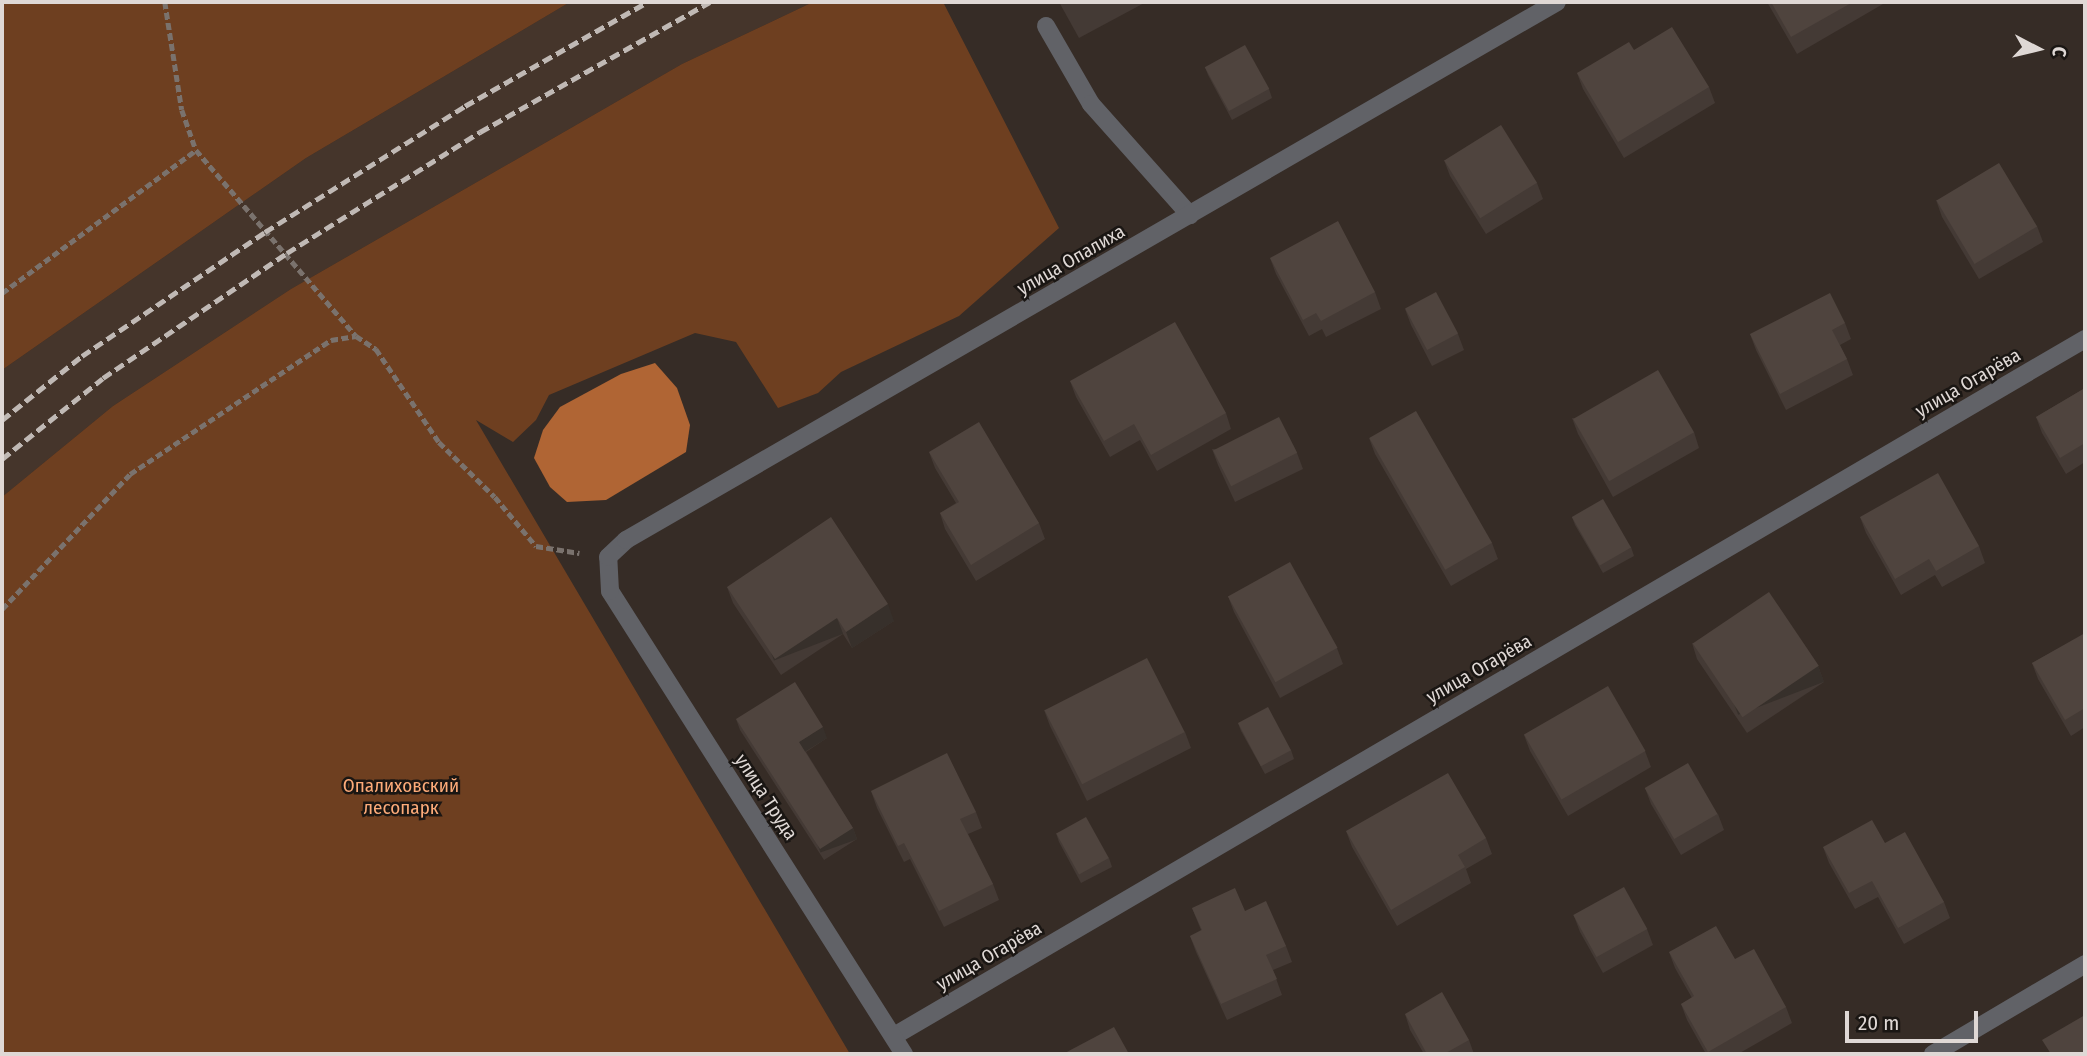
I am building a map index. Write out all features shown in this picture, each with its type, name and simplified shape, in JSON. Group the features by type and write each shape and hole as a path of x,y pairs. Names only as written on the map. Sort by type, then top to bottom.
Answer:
{"street":[{"name":"улица Опалиха","path":"608,557 625,540 1558,2"},
{"path":"1046,26 1091,104 1190,215"},
{"name":"улица Огарёва","path":"894,1036 2085,339"},
{"name":"улица Труда","path":"608,557 610,591 904,1054"},
{"path":"1933,1054 2085,964"}],"path":[{"path":"165,2 183,110 196,150 356,335 376,349 439,442 495,497 536,546 608,557"},
{"path":"2,293 196,150"},
{"path":"2,609 130,474 331,340 356,335"}],"shaded area":[{"path":"570,2 813,2 682,64 291,289 113,406 2,497 2,370 306,158"},
{"path":"655,363 677,388 690,425 686,452 606,500 567,502 550,487 534,458 543,430 560,407 621,374"}],"green space":[{"path":"2,2 570,2 306,158 2,370"},
{"name":"Опалиховский лесопарк","path":"813,2 943,2 1059,228 959,316 841,372 818,393 778,408 736,342 695,333 549,395 536,420 513,442 476,420 850,1054 2,1054 2,497 113,406 291,289 682,64"}],"building":[{"path":"1771,2 1853,2 1791,37"},
{"path":"1672,27 1709,87 1618,142 1577,73 1629,42 1634,50"},
{"path":"1245,45 1269,89 1229,111 1205,67"},
{"path":"1501,125 1537,183 1480,218 1444,161"},
{"path":"1999,163 2037,226 1975,264 1936,201"},
{"path":"1338,221 1375,292 1321,321 1316,313 1303,320 1270,258"},
{"path":"1436,292 1458,333 1427,350 1405,308"},
{"path":"1830,293 1845,323 1832,330 1847,359 1780,394 1750,334"},
{"path":"1175,322 1226,413 1151,455 1134,424 1104,441 1070,381"},
{"path":"1658,370 1694,432 1609,481 1573,419"},
{"path":"2085,388 2085,443 2060,458 2036,417"},
{"path":"1416,411 1492,543 1445,570 1369,438"},
{"path":"1279,417 1297,453 1231,486 1213,451"},
{"path":"979,422 1039,523 971,565 940,513 959,502 929,452"},
{"path":"1938,473 1979,546 1936,571 1929,559 1895,579 1860,517"},
{"path":"1603,499 1631,547 1600,565 1572,517"},
{"path":"831,517 888,604 846,632 837,618 775,659 727,587"},
{"path":"1290,562 1338,648 1275,682 1228,596"},
{"path":"1769,592 1819,666 1742,717 1693,643"},
{"path":"2085,633 2085,708 2065,720 2032,663"},
{"path":"1147,658 1185,732 1082,784 1045,710"},
{"path":"795,682 823,727 799,742 853,828 820,849 736,719"},
{"path":"1608,686 1646,751 1561,799 1524,735"},
{"path":"1268,707 1291,750 1261,766 1238,723"},
{"path":"947,753 976,812 960,819 993,884 939,911 904,843 898,846 871,791"},
{"path":"1688,763 1718,814 1674,839 1645,788"},
{"path":"1448,773 1486,838 1458,855 1465,867 1391,910 1346,831"},
{"path":"1086,817 1109,858 1079,875 1056,833"},
{"path":"1872,820 1885,843 1905,832 1944,902 1898,928 1872,881 1849,893 1823,847"},
{"path":"1624,887 1647,929 1597,957 1573,915"},
{"path":"1235,888 1245,911 1266,901 1286,946 1266,955 1277,979 1221,1004 1190,936 1202,930 1192,908"},
{"path":"1716,926 1735,959 1754,949 1786,1007 1708,1052 1681,1004 1694,996 1669,952"},
{"path":"1442,992 1469,1040 1444,1054 1427,1054 1405,1014"},
{"path":"2085,1015 2085,1054 2051,1054 2042,1040"},
{"path":"1114,1027 1129,1054 1063,1054"}],"railway":[{"path":"2,420 82,356 265,232 465,106 647,2"},
{"path":"2,459 103,378 287,253 480,132 710,2"}]}
